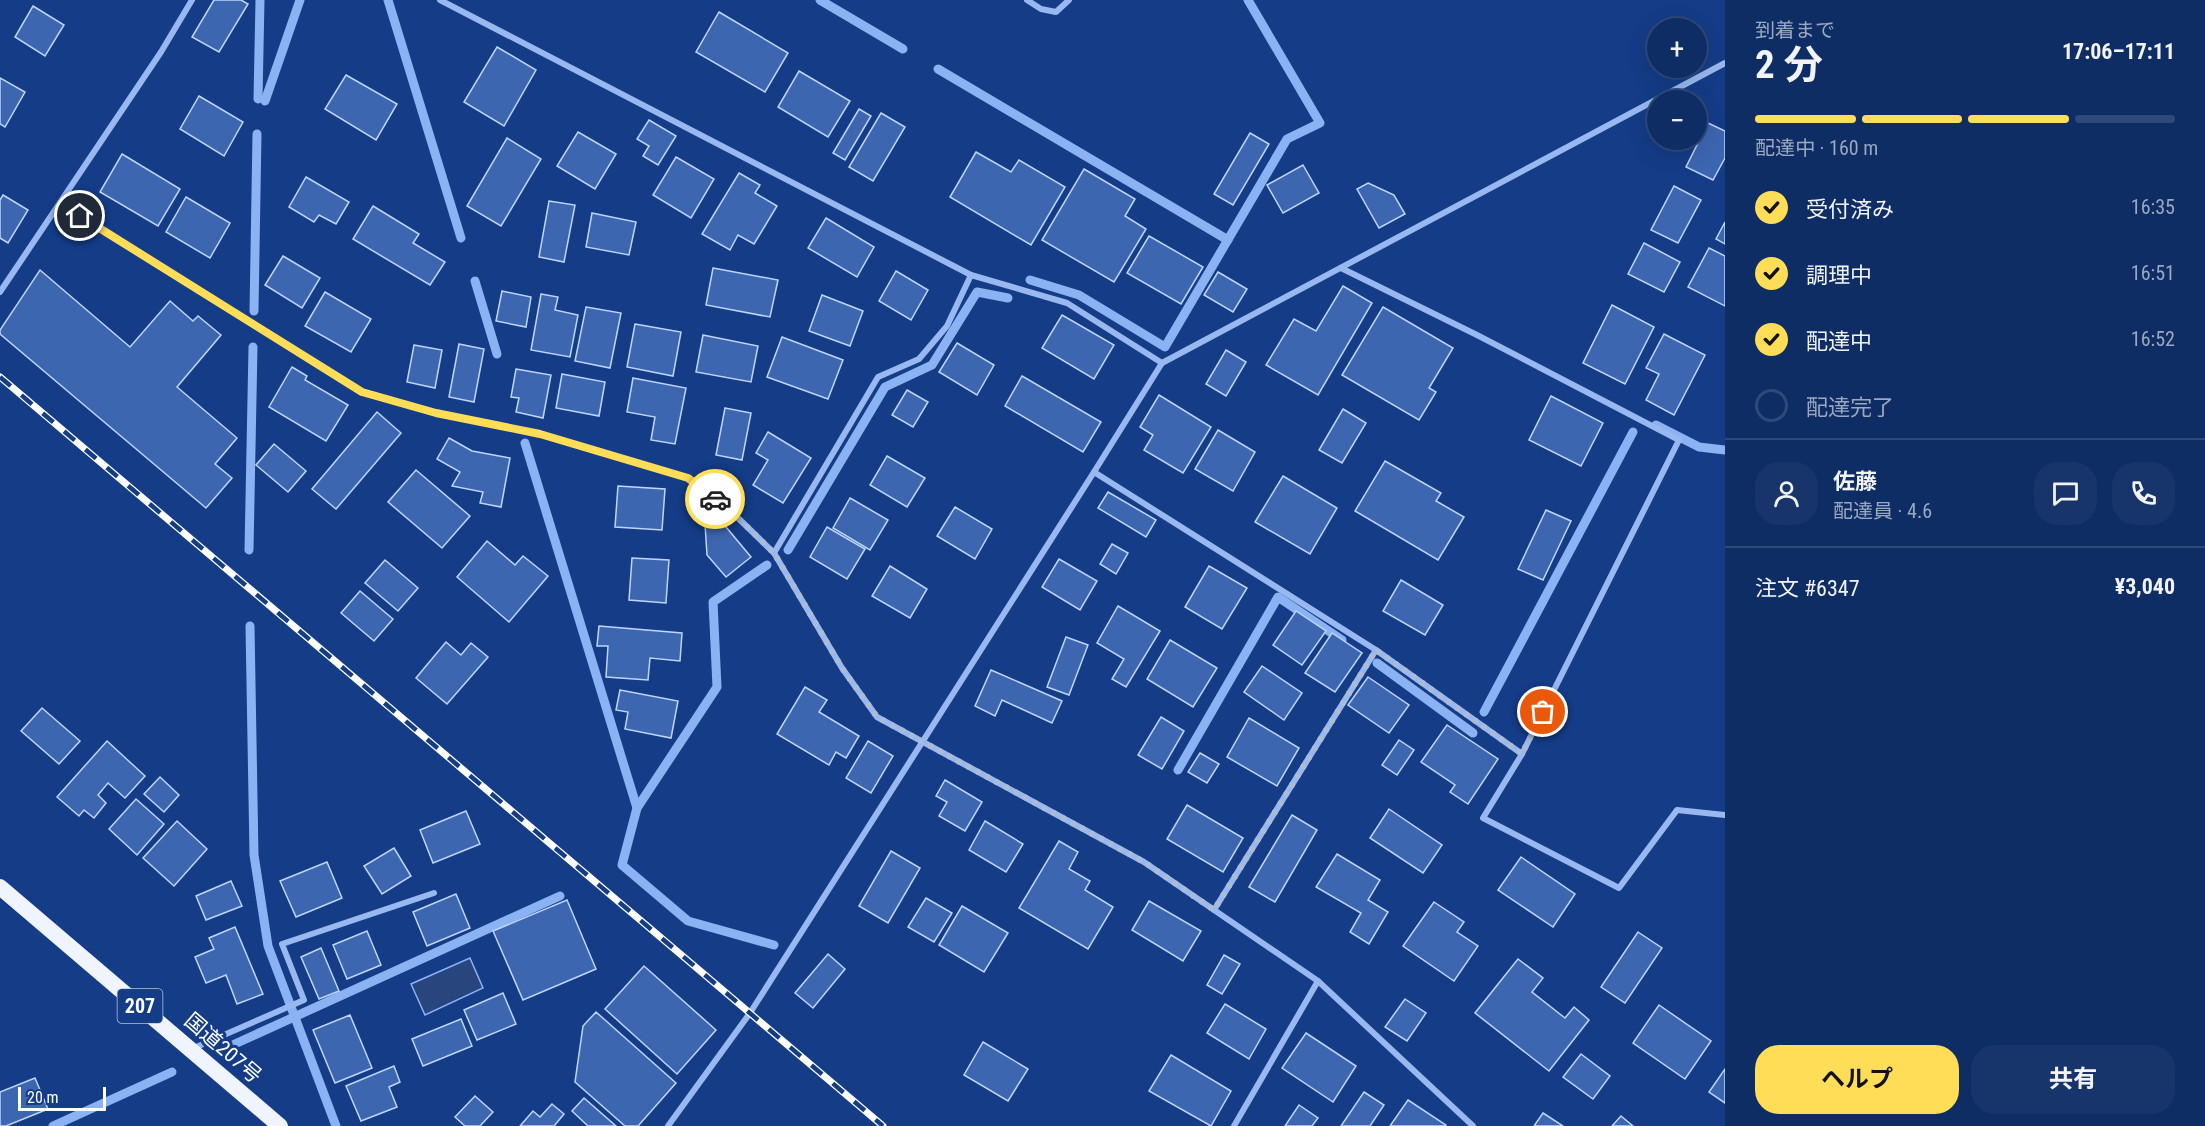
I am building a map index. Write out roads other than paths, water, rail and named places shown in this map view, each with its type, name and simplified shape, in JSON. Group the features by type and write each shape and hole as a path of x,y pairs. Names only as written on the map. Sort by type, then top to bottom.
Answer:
{"highway":[{"name":"国道207号","path":"0,887 280,1126"}],"street":[{"path":"0,292 160,52 192,0"},
{"path":"440,0 971,275 1067,303 1161,363"},
{"path":"1027,0 1041,9 1056,12 1068,0"},
{"path":"668,1126 750,1013 1161,363 1725,63"},
{"path":"60,203 362,392 436,413 540,434 688,478 737,517 774,553 842,668 877,717 1144,862 1318,981 1473,1126"},
{"path":"1341,268 1477,335 1679,441 1522,754 1483,818 1619,888 1677,810 1725,815"},
{"path":"774,553 878,376 919,359 947,326 971,275"},
{"path":"1094,472 1376,650 1522,754"},
{"path":"1214,910 1376,650"},
{"path":"191,1050 304,1000 282,944 434,893"},
{"path":"1234,1126 1318,981"}],"water":[{"path":"470,958 483,988 425,1015 411,984"}],"waterway":[{"path":"258,99 260,0"},
{"path":"265,101 300,0"},
{"path":"388,0 461,238"},
{"path":"820,0 903,49"},
{"path":"1030,280 1079,295 1165,347 1287,139 1320,123 1248,0"},
{"path":"938,69 1228,240"},
{"path":"254,311 257,134"},
{"path":"475,281 497,354"},
{"path":"788,550 885,387 932,365 977,292 1008,298"},
{"path":"249,550 253,347"},
{"path":"1656,425 1699,447 1725,450"},
{"path":"1484,712 1633,432"},
{"path":"525,443 637,808"},
{"path":"767,565 713,602 717,687 637,808 622,865 688,921 774,945"},
{"path":"1178,770 1278,597 1342,640"},
{"path":"250,626 254,855 268,946 336,1126"},
{"path":"1377,663 1473,733"},
{"path":"226,1048 560,896"},
{"path":"53,1126 172,1072"}],"railway":[{"path":"0,377 883,1126"}]}
